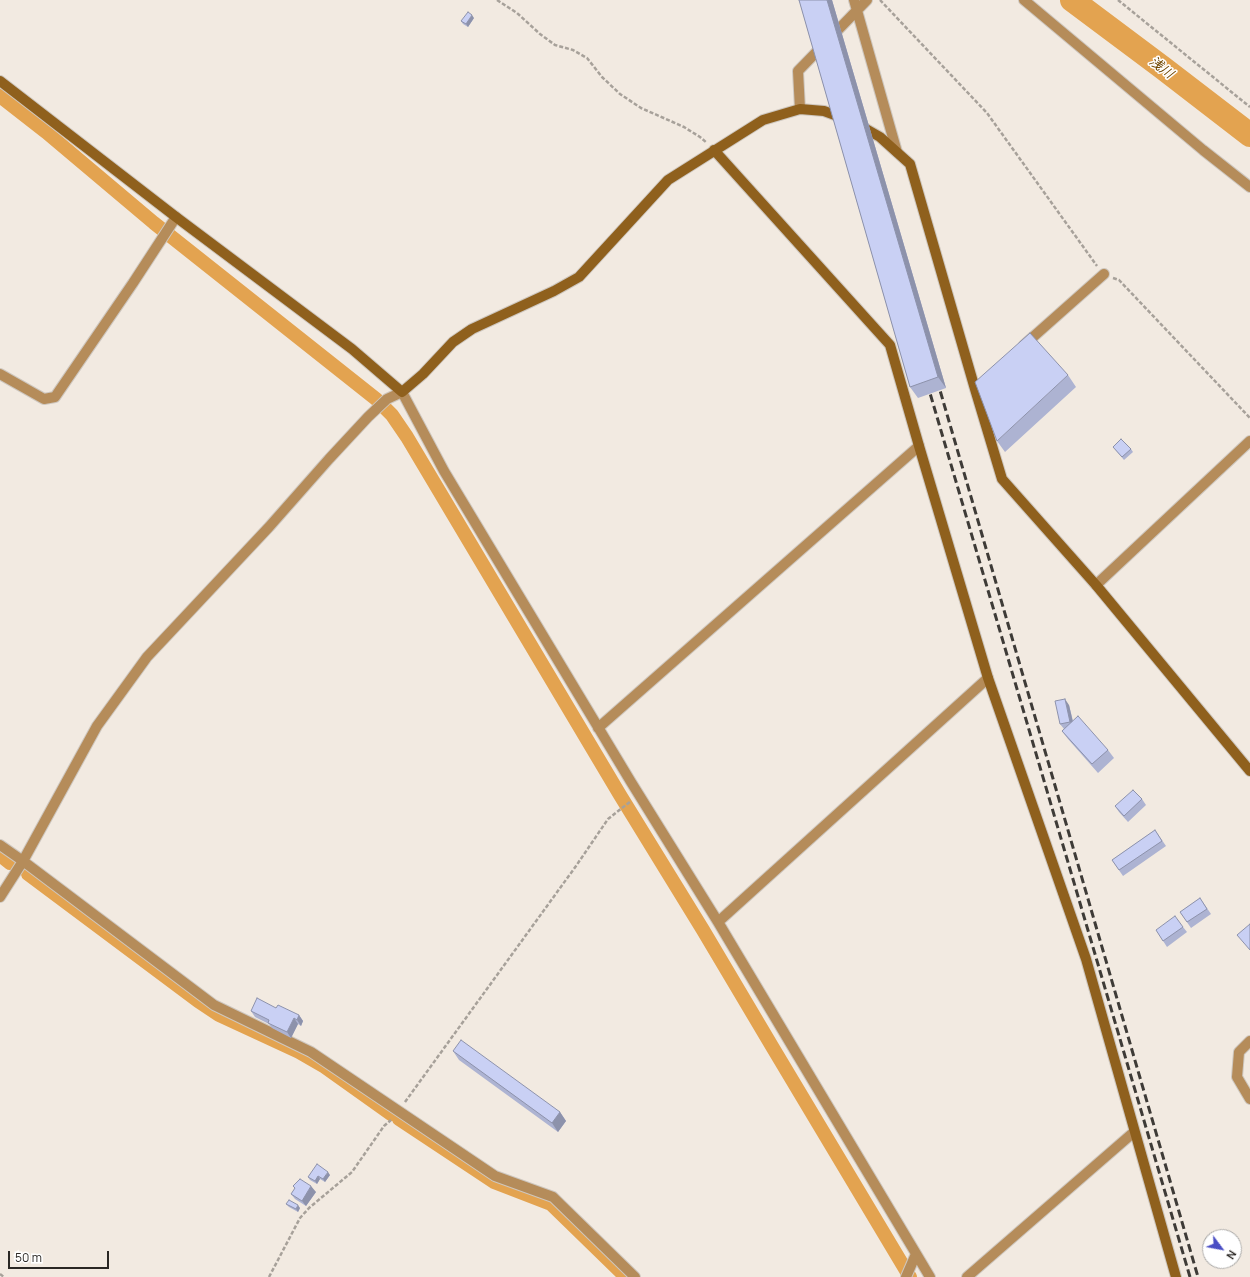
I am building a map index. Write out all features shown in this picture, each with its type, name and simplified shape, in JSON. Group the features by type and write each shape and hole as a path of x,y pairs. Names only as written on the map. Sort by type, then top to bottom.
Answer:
{"street":[{"path":"800,109 798,72 856,4 867,0"},
{"path":"1024,0 1203,150 1250,187"},
{"path":"856,4 897,152"},
{"path":"0,81 173,220 352,349 402,392 444,471 598,728 718,922 914,1259 930,1277"},
{"path":"0,896 23,861 97,726 147,657 269,527 329,458 387,399 402,392 423,374 453,342 472,329 554,292 579,278 668,180 763,120 800,109 824,111 853,121 880,137 910,164 978,386 1002,479 1096,585 1250,771"},
{"path":"714,150 890,346 988,678 1086,960 1176,1277"},
{"path":"0,374 44,399 55,397 173,220"},
{"path":"1016,352 1104,274"},
{"path":"1096,585 1250,441"},
{"path":"598,728 919,446"},
{"path":"718,922 988,678"},
{"path":"0,845 214,1004 311,1052 494,1176 553,1197 635,1277"},
{"path":"1250,1041 1239,1052 1237,1077 1250,1099"},
{"path":"967,1277 1134,1132"},
{"path":"906,1277 914,1259"}],"path":[{"path":"497,0 517,13 540,34 555,44 573,50 587,58 602,77 620,94 641,108 684,127 700,137 714,150"},
{"path":"880,0 987,113 1104,274 1119,280 1250,418"},
{"path":"1118,0 1250,107"},
{"path":"269,1277 300,1218 309,1208 352,1172 384,1126 399,1111 576,866 608,819 633,800"},
{"path":"0,1274 4,1277"}],"building":[{"path":"799,0 827,0 938,377 910,387"},
{"path":"468,12 472,15 466,24 461,21"},
{"path":"1030,333 1068,375 997,441 975,382"},
{"path":"1121,439 1131,449 1122,457 1113,447"},
{"path":"1065,699 1070,722 1060,724 1055,701"},
{"path":"1078,716 1108,750 1092,764 1062,731"},
{"path":"1133,790 1142,799 1124,816 1115,806"},
{"path":"1155,830 1162,841 1119,870 1112,860"},
{"path":"1200,898 1207,909 1187,922 1180,912"},
{"path":"1175,916 1183,927 1163,941 1156,930"},
{"path":"1250,924 1250,950 1237,935"},
{"path":"257,998 276,1008 278,1005 299,1015 297,1020 294,1018 287,1032 268,1023 269,1020 251,1011"},
{"path":"461,1040 560,1112 552,1123 453,1051"},
{"path":"317,1164 328,1172 323,1179 318,1176 315,1181 308,1177"},
{"path":"300,1179 311,1186 302,1201 291,1194 295,1188 293,1186"},
{"path":"289,1200 298,1205 296,1209 286,1204"}],"waterway":[{"name":"浅川","path":"1072,0 1250,135"},
{"path":"0,96 46,132 154,223 376,399 392,415 407,437 910,1277"},
{"path":"0,855 10,863"},
{"path":"28,874 198,1001 219,1015 299,1052 325,1067 391,1114"},
{"path":"399,1119 494,1182 551,1204 626,1277"}],"railway":[{"path":"937,380 1198,1277"},
{"path":"927,383 1190,1277"}]}
